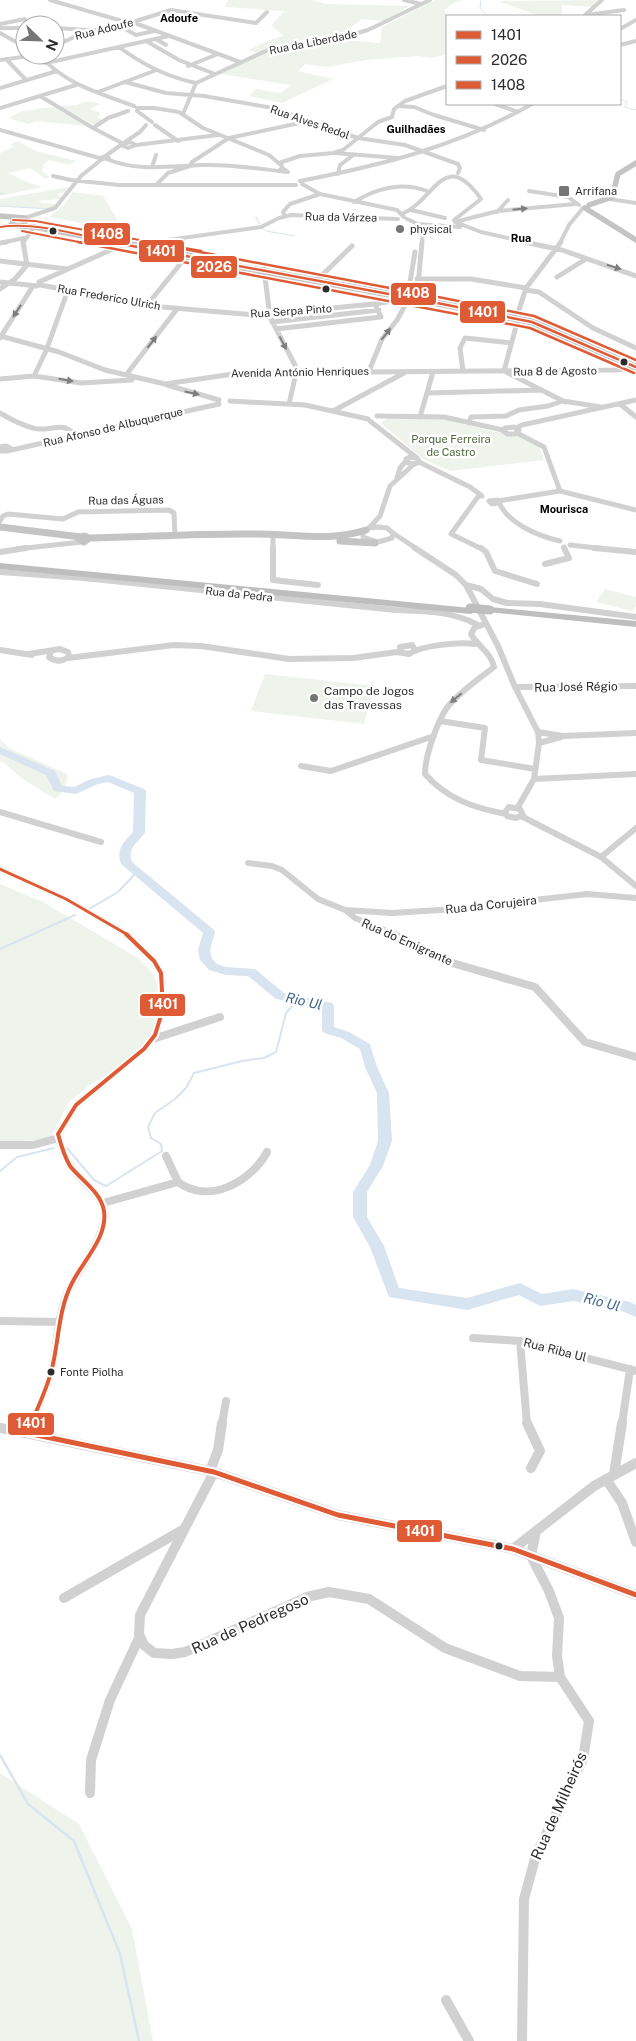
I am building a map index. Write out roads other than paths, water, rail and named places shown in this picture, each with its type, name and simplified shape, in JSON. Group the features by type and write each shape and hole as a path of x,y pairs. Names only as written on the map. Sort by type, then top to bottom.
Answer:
{"highway":[{"path":"0,565 487,613 636,625"}],"main road":[{"path":"583,206 609,199 614,195 617,175 634,165"},
{"path":"583,206 636,240"},
{"path":"0,216 25,218 23,226"},
{"path":"15,218 12,225 34,227 405,297 417,297 509,317 519,317 561,333 636,367"},
{"path":"264,270 405,297"},
{"path":"0,528 83,539 273,536 379,542"},
{"path":"83,539 175,536 332,537 353,534 367,529"}],"street":[{"path":"50,0 131,23 240,62"},
{"path":"404,0 421,4"},
{"name":"Rua da Liberdade","path":"196,83 274,48 360,33 430,0"},
{"path":"584,15 602,0"},
{"name":"Rua Adoufe","path":"65,41 92,30 131,23 171,8 256,23 267,12"},
{"path":"584,15 624,10"},
{"path":"621,28 636,20"},
{"path":"0,24 15,21"},
{"path":"120,26 136,35 154,31"},
{"path":"0,31 15,29"},
{"path":"65,29 92,30"},
{"path":"0,31 15,40"},
{"path":"65,59 169,36"},
{"path":"156,39 166,45"},
{"path":"146,41 188,66 215,74"},
{"path":"621,45 636,41"},
{"path":"119,47 144,66 154,71 196,83 182,112"},
{"path":"188,66 218,54"},
{"path":"0,60 15,58"},
{"path":"6,59 26,80"},
{"path":"50,65 75,85 121,102 133,109 150,124 178,141"},
{"path":"0,88 56,71"},
{"path":"97,93 154,71"},
{"name":"Rua Alves Redol","path":"125,82 166,93 274,108 358,138 396,143 427,152 458,164 460,168 457,174"},
{"path":"0,108 75,85"},
{"path":"333,153 348,147 378,122 392,117 394,109 398,104 446,86"},
{"path":"40,96 123,144 178,141 218,135"},
{"path":"498,105 518,112"},
{"path":"78,180 119,185 297,183 427,152 484,130 530,105"},
{"path":"398,106 411,106 437,117 470,124 484,130"},
{"path":"93,128 108,118 133,109 154,108 182,112 203,128 268,154 297,183 315,193 389,209 415,226 418,235 410,291 405,297 398,320 382,339 369,371"},
{"path":"156,185 168,173 190,166 192,162 229,138 309,121"},
{"path":"133,144 150,124"},
{"path":"25,218 56,208 78,180 150,124"},
{"path":"0,130 129,165 153,167 213,165 236,168 282,169 300,156 333,153 403,159"},
{"path":"153,167 156,155"},
{"path":"338,174 340,165 352,156"},
{"path":"153,167 168,173"},
{"path":"235,184 236,168"},
{"path":"402,218 438,182 457,174 481,199 454,220 455,222"},
{"path":"354,202 389,186 412,186 428,190"},
{"path":"530,191 568,197 583,206"},
{"path":"135,246 144,242 261,227 285,216 283,212 287,206 315,193"},
{"path":"609,199 636,203"},
{"path":"497,212 508,200"},
{"path":"455,222 497,212 583,206"},
{"path":"582,411 504,371 527,288 557,249 569,225 583,206"},
{"path":"411,210 445,218"},
{"name":"Rua da Várzea","path":"285,216 402,218"},
{"path":"402,218 418,224 467,228 557,249 618,268 636,276"},
{"path":"455,222 467,228"},
{"path":"417,297 423,231 418,224"},
{"path":"0,227 12,225"},
{"path":"0,289 12,283 22,274 27,265 22,243 34,227"},
{"path":"0,243 24,238"},
{"path":"0,282 32,285 40,283 124,244"},
{"path":"318,279 352,246"},
{"path":"147,305 188,256"},
{"path":"557,277 586,259"},
{"path":"0,261 67,269"},
{"path":"264,270 272,322 297,372 289,404"},
{"path":"418,279 471,279 527,288 540,292 593,328 636,346"},
{"name":"Rua Frederico Ulrich","path":"40,283 147,305 177,309"},
{"path":"32,285 0,336 47,348 126,375 165,384 227,404 230,401 289,404 376,419 420,416 444,417 503,430 509,427 544,447 560,491"},
{"path":"34,376 47,348 68,290"},
{"name":"Rua Serpa Pinto","path":"177,309 270,315 375,304 405,297"},
{"path":"276,329 379,318 382,315 375,304"},
{"path":"126,375 177,309"},
{"path":"272,322 379,310"},
{"path":"463,372 460,348 465,338 512,344"},
{"name":"Rua 8 de Agosto","path":"504,371 617,370 636,367"},
{"name":"Avenida António Henriques","path":"165,384 230,372 504,371"},
{"path":"333,411 406,372"},
{"name":"Avenida António Henriques","path":"165,384 231,374 406,372"},
{"path":"420,416 434,372"},
{"path":"0,379 34,376 81,383 139,379"},
{"path":"428,393 542,390"},
{"path":"517,430 582,411 636,400"},
{"path":"469,423 471,417 506,416 519,410 548,406 563,401 601,407"},
{"name":"Rua Afonso de Albuquerque","path":"3,449 218,402"},
{"name":"Rua Afonso de Albuquerque","path":"3,449 218,402"},
{"path":"580,404 589,410"},
{"path":"620,404 636,417"},
{"path":"0,413 35,429 64,427 69,428 74,434"},
{"path":"376,419 404,450 417,461 470,487 478,497 493,501 560,491 636,510"},
{"path":"397,478 400,468 406,460 404,450"},
{"path":"406,460 417,461"},
{"path":"411,545 379,542 364,537 363,532 380,516 386,493 397,478 417,461"},
{"path":"478,497 452,533 453,537 485,551 491,567 495,571 537,584"},
{"path":"493,501 526,533 541,540 563,545 636,552"},
{"name":"Rua das Águas","path":"0,521 3,516 8,514 63,519 78,512 169,510 174,513 175,536"},
{"path":"380,516 392,533 456,575 487,613 489,627 538,732 539,743 534,779 518,807 507,809 506,814"},
{"path":"367,529 387,528"},
{"path":"379,542 392,538 392,533"},
{"path":"273,536 273,580 318,585"},
{"path":"0,552 83,539"},
{"path":"545,564 569,558 563,545"},
{"name":"Rua da Pedra","path":"0,572 84,578 420,611 457,616 476,626"},
{"path":"466,585 481,589 493,599 507,603 540,604 636,617"},
{"path":"476,644 472,631 487,613"},
{"path":"476,626 489,627"},
{"path":"0,650 51,655 59,661 68,655 174,645 201,646 274,658 353,658 400,650 409,654 414,648 472,636"},
{"path":"414,648 466,643 476,644 494,659 494,667"},
{"path":"485,650 498,646"},
{"path":"51,655 60,649 68,655"},
{"path":"494,667 509,673"},
{"path":"494,667 450,702 434,736 425,763 426,774 444,792 468,805 481,810 506,814 512,818 521,816 601,857 636,886"},
{"name":"Rua José Régio","path":"516,687 636,686"},
{"path":"440,721 485,728 481,760 535,769"},
{"path":"538,732 563,736 636,733"},
{"path":"301,766 331,771 434,736"},
{"path":"539,743 563,736"},
{"path":"534,779 636,774"},
{"path":"518,807 523,812 521,816"},
{"path":"0,812 101,842"},
{"path":"601,857 636,828"},
{"name":"Rua do Emigrante","path":"248,863 272,866 282,870 318,899 345,910 355,918 404,939 442,960 535,987 585,1042 636,1057"},
{"path":"0,869 44,888 129,936 154,961 160,972 163,1010 155,1034 144,1049 76,1104 58,1134 63,1156 72,1170 99,1197 106,1215 104,1224 68,1292 60,1322 52,1368 26,1433"},
{"name":"Rua da Corujeira","path":"345,910 392,913 456,909 587,894 636,898"},
{"path":"151,1039 220,1017"},
{"path":"0,1145 33,1145 59,1138"},
{"path":"166,1156 178,1182 183,1188 199,1193 222,1188 240,1181 260,1166 267,1152"},
{"path":"102,1203 178,1182"},
{"path":"0,1321 60,1322"},
{"name":"Rua Riba Ul","path":"473,1338 520,1341 633,1370"},
{"path":"520,1341 526,1426 540,1451 530,1468"},
{"path":"633,1370 632,1389 610,1477 636,1542"},
{"path":"90,1794 91,1760 110,1700 139,1638 140,1615 212,1472 218,1450 226,1401"},
{"path":"0,1428 212,1472 302,1504 338,1514 513,1549 636,1595"},
{"path":"513,1549 594,1486 636,1464"},
{"path":"64,1598 184,1529"},
{"path":"531,1556 536,1531"},
{"name":"Rua de Milheirós","path":"522,2041 524,1899 536,1854 583,1759 589,1721 560,1677 557,1656 559,1618 549,1590 531,1556"},
{"name":"Rua de Pedregoso","path":"139,1638 149,1651 165,1656 185,1652 307,1597 329,1592 369,1599 445,1648 520,1676 560,1677"},
{"path":"446,2000 470,2041"}],"waterway":[{"path":"481,0 480,8 486,15"},
{"path":"621,99 627,102 625,107 636,110"},
{"path":"0,193 4,194"},
{"path":"0,206 49,209"},
{"path":"256,217 260,224"},
{"path":"262,228 266,231 295,236"},
{"name":"Rio Ul","path":"0,750 51,773 58,789 76,791 95,781 109,778 140,791 139,833 128,844 124,855 127,864 209,932 204,950 206,960 213,967 226,971 251,972 280,996 328,1006 328,1030 345,1035 366,1047 371,1067 383,1093 385,1141 376,1166 360,1192 360,1217 377,1246 394,1293 467,1304 520,1289 540,1300 573,1295 625,1306 636,1311"},
{"path":"89,909 118,892 137,872"},
{"path":"0,949 75,915"},
{"path":"67,1148 94,1180 106,1186 162,1151 161,1144 151,1138 148,1127 155,1113 175,1099 186,1088 194,1073 242,1061 264,1058 276,1052 286,1013 294,1004 292,998"},
{"path":"0,1171 17,1157 54,1148"},
{"path":"0,1755 28,1804 74,1841 120,1954 139,2041"}],"place":[{"name":"Arrifana","path":"564,191"},
{"name":"physical","path":"400,229"},
{"name":"Campo de Jogos das Travessas","path":"314,698"},
{"name":"Fonte Piolha","path":"51,1372"}],"district":[{"name":"Adoufe","path":"179,18"},
{"name":"Guilhadães","path":"416,129"},
{"name":"Rua","path":"521,238"},
{"name":"Mourisca","path":"564,509"}],"park label":[{"name":"Parque Ferreira de Castro","path":"451,445"}]}
